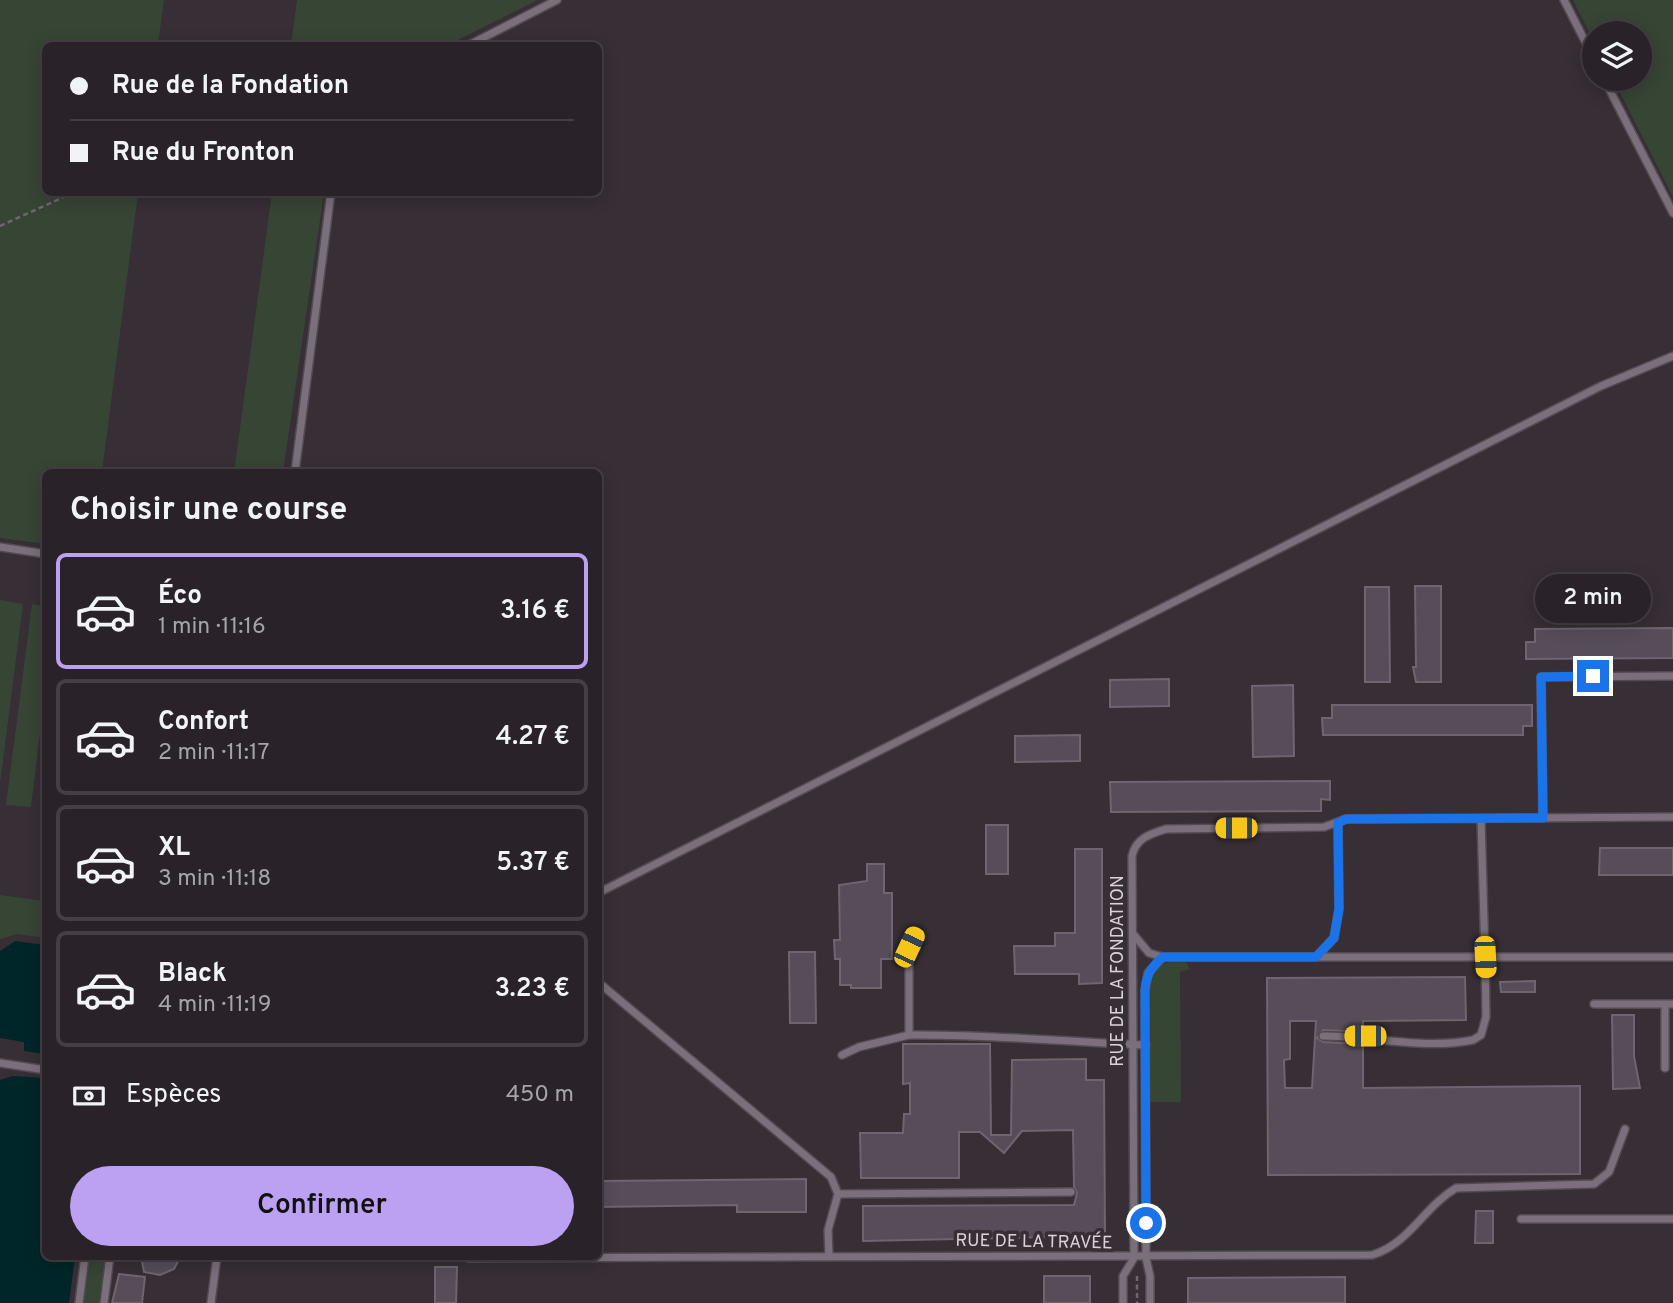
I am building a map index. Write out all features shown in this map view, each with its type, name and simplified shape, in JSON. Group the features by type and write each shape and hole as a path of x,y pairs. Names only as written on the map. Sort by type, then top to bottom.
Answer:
{"lane":[{"path":"475,42 557,0"},
{"path":"1564,0 1582,35"},
{"path":"1610,91 1673,213"},
{"path":"295,469 330,196"},
{"path":"602,892 1601,386 1673,356"},
{"path":"0,547 42,553"},
{"path":"1543,818 1541,677 1673,676"},
{"name":"RUE DE LA FONDATION","path":"1124,1303 1124,1276 1134,1258 1132,856 1134,848 1146,835 1166,828 1324,827 1346,819 1673,817"},
{"path":"1323,1036 1365,1036 1381,1041 1473,1040 1481,1035 1486,1017 1481,818"},
{"path":"1316,957 1334,938 1339,909 1338,823"},
{"path":"1133,931 1143,949 1163,957 1673,957"},
{"path":"909,1035 909,947 916,932"},
{"name":"RUE DE LA FONDATION","path":"1150,1303 1146,1258 1146,981 1154,964 1163,957"},
{"path":"602,985 831,1177 838,1194 828,1230 829,1256"},
{"path":"1594,1004 1669,1004 1665,1068"},
{"path":"842,1055 859,1047 909,1035 1003,1035 1080,1043 1146,1045"},
{"path":"0,1063 42,1069"},
{"name":"RUE DE LA TRAVÉE","path":"602,1257 1146,1258 1372,1255 1398,1244 1446,1194 1456,1188 1594,1184 1609,1172 1625,1129"},
{"path":"838,1194 1071,1192"},
{"path":"1521,1219 1673,1219"},
{"path":"79,1303 84,1260"},
{"path":"104,1303 109,1260"},
{"path":"211,1303 216,1260"}],"path":[{"path":"0,226 66,196"},
{"path":"1137,1276 1137,1303"}],"green space":[{"path":"0,0 164,0 158,42 42,42 42,196 138,196 102,469 42,469 42,544 0,538"},
{"path":"297,0 538,0 454,42 291,42"},
{"path":"1573,0 1673,0 1673,197 1619,91 1652,91 1652,21 1584,21"},
{"path":"272,196 324,196 283,469 234,469"},
{"path":"0,600 23,604 0,784"},
{"path":"32,604 42,606 42,717 31,807 6,805"},
{"path":"0,895 42,901 42,938 17,934 0,939"},
{"path":"1185,960 1190,969 1180,972 1181,1102 1150,1102 1150,981 1163,964"},
{"path":"89,1260 105,1260 99,1303 83,1303"}],"water":[{"path":"15,941 42,945 42,1054 24,1051 24,1042 0,1038 0,951"},
{"path":"13,1076 42,1078 42,1260 75,1260 69,1303 0,1303 0,1080"}],"building":[{"path":"1415,586 1441,586 1441,682 1416,682 1413,667 1416,667"},
{"path":"1365,587 1389,587 1390,682 1365,682"},
{"path":"1673,628 1673,658 1526,659 1526,642 1535,642 1535,629"},
{"path":"1169,679 1169,706 1110,707 1110,680"},
{"path":"1293,685 1294,756 1253,757 1252,686"},
{"path":"1332,705 1532,705 1532,726 1523,726 1523,735 1323,735 1322,718 1332,718"},
{"path":"1080,735 1080,761 1015,762 1015,736"},
{"path":"1330,781 1330,800 1321,799 1321,811 1111,812 1110,782"},
{"path":"986,825 1008,825 1008,874 986,874"},
{"path":"1600,848 1673,848 1673,875 1599,875"},
{"path":"1075,849 1102,849 1102,983 1079,984 1079,974 1015,974 1014,946 1055,946 1055,933 1075,933"},
{"path":"867,864 884,864 884,893 892,893 892,959 881,959 881,988 851,988 851,985 840,985 840,959 835,959 834,940 840,940 839,885 867,881"},
{"path":"789,952 815,952 816,1023 790,1023"},
{"path":"1465,977 1466,1020 1363,1021 1363,1032 1323,1030 1317,1038 1323,1042 1363,1044 1363,1088 1580,1086 1580,1174 1268,1175 1267,978","holes":["1290,1021 1316,1021 1312,1088 1285,1088 1284,1060 1290,1059"]},
{"path":"1535,981 1535,992 1501,992 1500,982"},
{"path":"1612,1015 1634,1015 1634,1056 1640,1088 1613,1089"},
{"path":"903,1044 990,1044 991,1135 1011,1135 1012,1060 1086,1059 1086,1080 1104,1080 1105,1236 863,1241 863,1206 1074,1205 1077,1193 1074,1187 1073,1130 1022,1131 1004,1153 980,1132 959,1132 959,1178 861,1178 860,1133 903,1133 904,1114 910,1114 910,1083 903,1084"},
{"path":"806,1179 806,1212 737,1212 737,1205 602,1207 602,1181"},
{"path":"1476,1211 1493,1211 1493,1243 1475,1243"},
{"path":"142,1260 179,1260 174,1269 160,1275 144,1272"},
{"path":"435,1267 457,1267 456,1303 435,1303"},
{"path":"119,1274 145,1277 142,1303 112,1303"},
{"path":"1044,1276 1090,1276 1090,1303 1044,1303"},
{"path":"1345,1277 1345,1303 1188,1303 1188,1278"}],"route":[{"path":"1146,1223 1145,990 1154,964 1163,957 1316,957 1334,938 1339,909 1338,823 1346,819 1543,818 1541,677 1593,676"}]}
